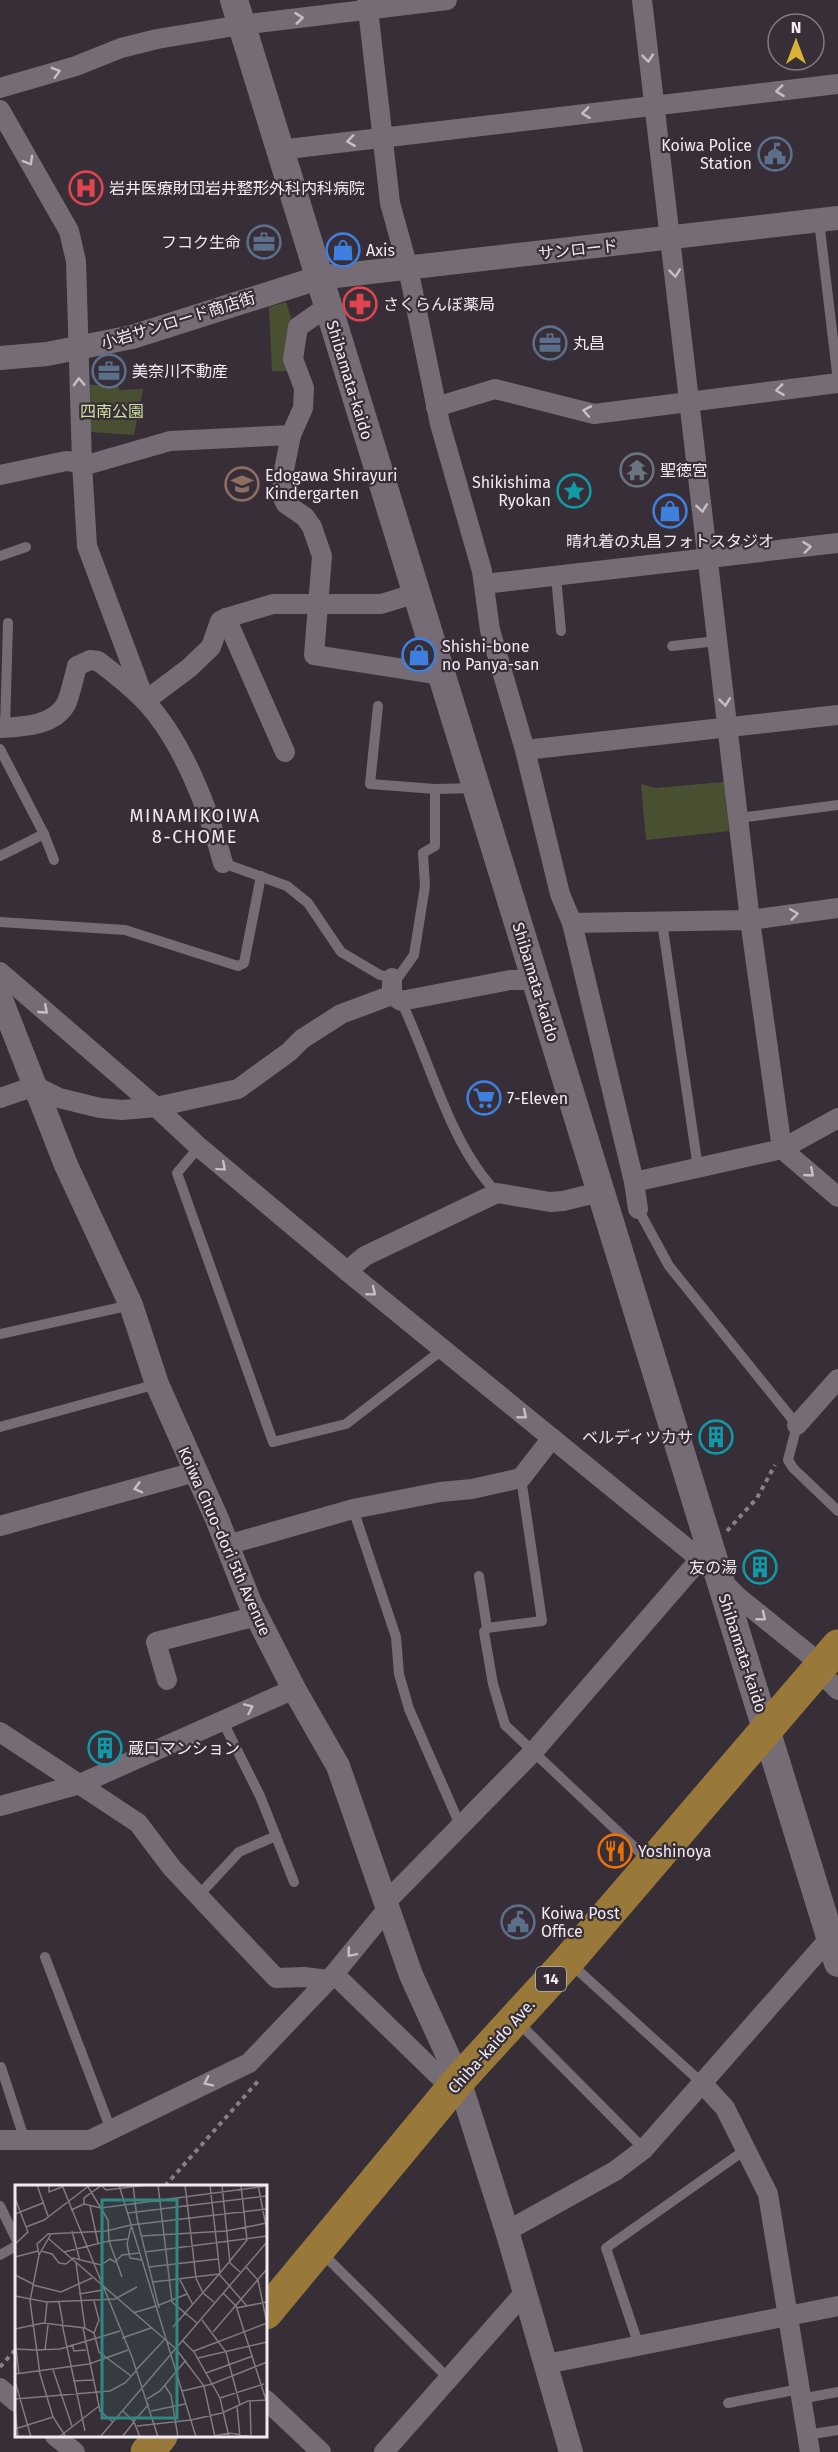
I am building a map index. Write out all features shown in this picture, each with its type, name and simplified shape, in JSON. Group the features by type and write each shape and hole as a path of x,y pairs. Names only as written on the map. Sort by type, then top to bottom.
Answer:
{"highway":[{"name":"Chiba-kaido Ave.","path":"267,2312 459,2080 567,1962 767,1728 829,1668"},
{"path":"147,2452 160,2437"}],"main road":[{"name":"Shibamata-kaido","path":"238,12 318,278 536,980 709,1568 767,1728 835,1943"}],"street":[{"path":"0,88 76,66 121,48 238,12 447,0"},
{"path":"642,0 750,920 782,1149 838,1197"},
{"path":"367,5 390,203 408,268 436,407 484,584 490,630 525,750 560,894 572,923 634,1182 638,1209"},
{"path":"279,150 838,84"},
{"path":"0,110 69,231 76,261 77,348 87,546 145,701"},
{"name":"サンロード","path":"318,278 828,220"},
{"name":"小岩サンロード商店街","path":"0,358 77,348 132,337 318,278"},
{"path":"327,306 298,327 293,359 304,388 303,408 291,435 284,470 282,496 286,504 305,517 312,527 322,556 314,655 442,675"},
{"path":"436,407 495,389 594,414 838,382"},
{"path":"0,475 66,461 90,465 170,441 291,435"},
{"path":"484,584 838,543"},
{"path":"145,701 189,668 211,647 220,621 225,618 273,604 317,602 381,604 417,593"},
{"path":"225,618 285,752"},
{"path":"3,728 41,723 56,716 66,704 78,666 90,660 98,661 145,701 174,739 211,819 223,863"},
{"path":"525,750 838,715"},
{"path":"572,923 750,920 838,908"},
{"path":"0,972 199,1147 347,1272 709,1568 738,1597 829,1668"},
{"path":"0,1098 35,1086 59,1098 100,1108 122,1110 156,1107 238,1089 289,1052 302,1039 341,1014 395,991 510,980 536,980"},
{"name":"Koiwa Chuo-dori 5th Avenue","path":"1,1004 66,1165 131,1305 157,1384 257,1616 294,1689 339,1766 411,1975 459,2080 526,2291 571,2452"},
{"path":"634,1182 782,1149 838,1118"},
{"path":"347,1272 364,1256 497,1193 550,1202 600,1192"},
{"path":"797,1425 838,1379"},
{"path":"227,1545 352,1509 440,1492 472,1489 520,1478 552,1438"},
{"path":"0,1526 195,1472"},
{"path":"0,2140 90,2140 249,2063 331,1977 388,1905 460,1825 709,1568"},
{"path":"167,1680 156,1642 257,1616"},
{"path":"0,1806 80,1784 294,1689"},
{"path":"0,1732 138,1823 172,1868 276,1978 331,1977 439,2076 459,2080"},
{"path":"507,2231 615,2171 644,2149 702,2083 835,1943"},
{"path":"702,2083 725,2108 768,2194 808,2444"},
{"path":"384,2452 526,2291"},
{"path":"546,2364 838,2306"},
{"path":"0,2388 15,2401"},
{"path":"267,2401 321,2452"},
{"path":"57,2437 75,2452"}],"lane":[{"path":"828,220 838,382"},
{"path":"0,556 26,547"},
{"path":"556,576 561,631"},
{"path":"3,728 8,623"},
{"path":"672,646 717,641"},
{"path":"378,706 370,784 435,789 477,788"},
{"path":"0,749 44,834 54,860"},
{"path":"395,991 399,976 414,955 425,886 423,853 435,846 435,789"},
{"path":"739,818 838,805"},
{"path":"0,856 44,834"},
{"path":"223,863 287,886 308,903 341,952 380,975 395,991 449,1117 486,1181 497,1193"},
{"path":"0,922 125,930 237,966 244,963 261,876"},
{"path":"662,922 698,1168"},
{"path":"199,1147 177,1173 273,1442 346,1425 442,1350"},
{"path":"638,1209 669,1266 797,1425 788,1460 793,1468 838,1511"},
{"path":"0,1334 131,1305"},
{"path":"0,1427 157,1384"},
{"path":"487,1628 542,1621 520,1478"},
{"path":"352,1509 396,1637 399,1674 409,1708 460,1825"},
{"path":"479,1576 487,1628 484,1632 493,1684 505,1725 652,1864"},
{"path":"222,1720 260,1796 294,1882"},
{"path":"199,1895 239,1852 276,1836"},
{"path":"45,1958 111,2130"},
{"path":"567,1962 702,2083"},
{"path":"515,2019 644,2149"},
{"path":"1,2067 25,2140"},
{"path":"639,2346 606,2248 746,2150"},
{"path":"0,2206 15,2237"},
{"path":"0,2255 15,2247"},
{"path":"318,2250 448,2378"},
{"path":"728,2403 838,2392"},
{"path":"808,2444 838,2430"}],"path":[{"path":"167,2185 266,2073 257,2056"},
{"path":"0,2367 15,2350"}],"green space":[{"path":"286,302 293,324 290,371 272,371 269,307"},
{"name":"四南公園","path":"90,385 118,385 119,390 143,389 134,435 91,432"},
{"path":"724,782 729,831 646,840 641,784 656,788"}],"place":[{"name":"Koiwa Police Station","path":"775,154"},
{"name":"岩井医療財団岩井整形外科内科病院","path":"86,188"},
{"name":"フコク生命","path":"264,242"},
{"name":"Axis","path":"343,250"},
{"name":"さくらんぼ薬局","path":"360,304"},
{"name":"丸昌","path":"550,343"},
{"name":"美奈川不動産","path":"109,371"},
{"name":"聖徳宮","path":"637,470"},
{"name":"Edogawa Shirayuri Kindergarten","path":"242,484"},
{"name":"Shikishima Ryokan","path":"574,491"},
{"name":"晴れ着の丸昌フォトスタジオ","path":"670,511"},
{"name":"Shishi-bone no Panya-san","path":"419,655"},
{"name":"7-Eleven","path":"484,1098"},
{"name":"ベルディツカサ","path":"716,1437"},
{"name":"友の湯","path":"760,1567"},
{"name":"蔵口マンション","path":"105,1748"},
{"name":"Yoshinoya","path":"615,1851"},
{"name":"Koiwa Post Office","path":"518,1922"}],"district":[{"name":"MINAMIKOIWA 8-CHOME","path":"195,826"}]}
